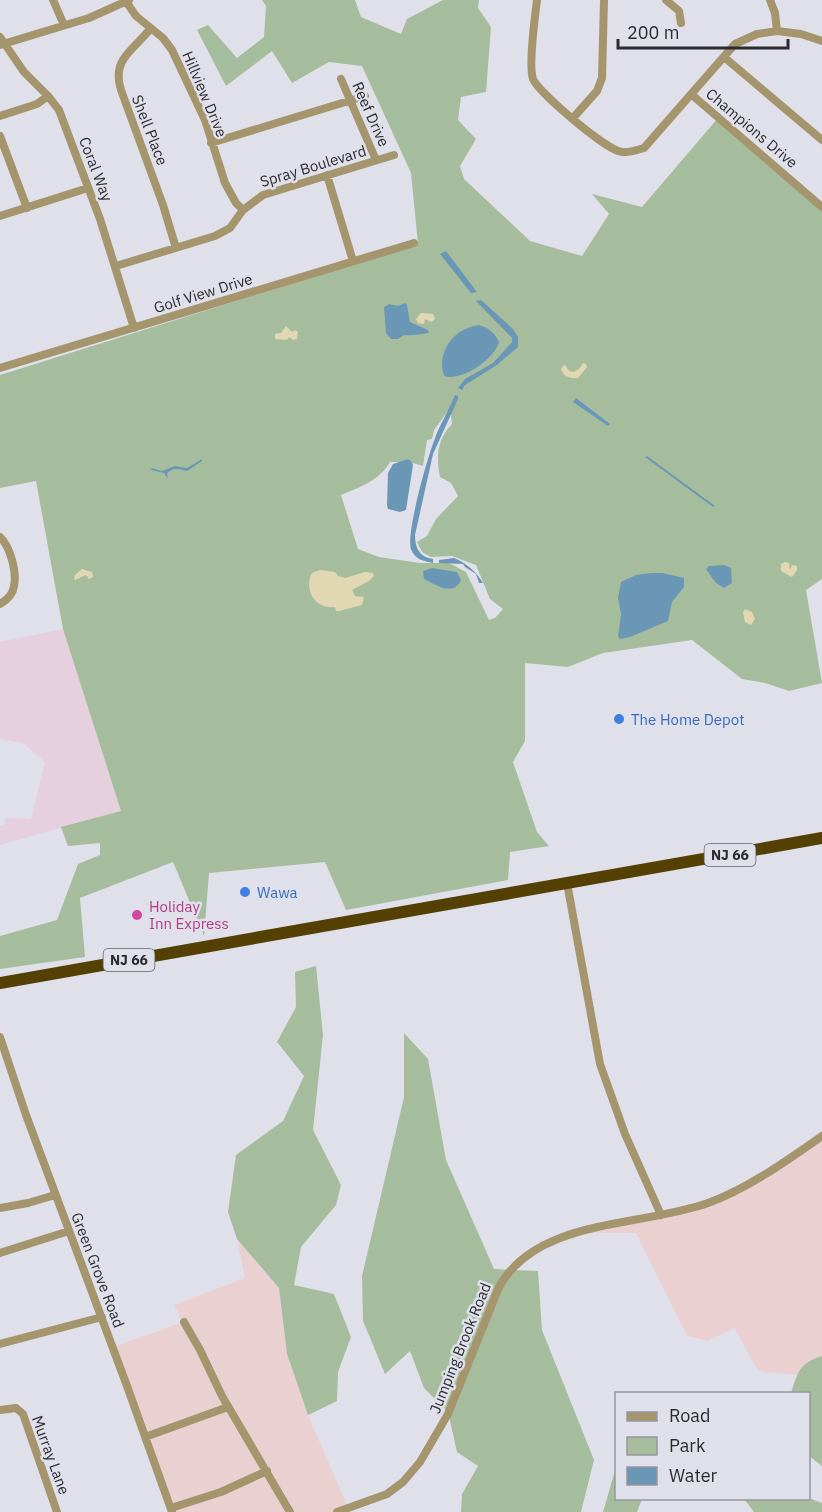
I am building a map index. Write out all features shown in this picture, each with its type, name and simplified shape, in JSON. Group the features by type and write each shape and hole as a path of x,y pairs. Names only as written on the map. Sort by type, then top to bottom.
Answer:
{"highway":[{"name":"NJ 66","path":"0,983 822,838"}],"street":[{"path":"53,0 64,25"},
{"path":"2,42 89,18 127,0"},
{"name":"Hillview Drive","path":"127,0 136,16 163,38 174,54 205,120 225,183 236,203 243,210"},
{"path":"537,0 533,79 543,93 573,118 607,146 621,152 644,148 735,44 757,34 777,31 801,34 822,41"},
{"path":"573,118 597,91 602,78 604,0"},
{"path":"666,0 679,11 681,23"},
{"path":"770,0 775,13 777,31"},
{"name":"Shell Place","path":"150,29 124,56 118,78 164,205 176,248"},
{"name":"Coral Way","path":"2,42 24,72 59,110 116,266 134,328"},
{"path":"724,57 822,140"},
{"name":"Reef Drive","path":"341,79 376,160"},
{"name":"Champions Drive","path":"691,94 822,207"},
{"path":"0,116 37,104 48,96"},
{"path":"211,143 365,96"},
{"path":"0,136 27,208"},
{"name":"Spray Boulevard","path":"116,266 225,231 230,228 243,210 263,195 394,155"},
{"path":"327,175 352,261"},
{"path":"0,216 88,188"},
{"name":"Golf View Drive","path":"0,368 414,243"},
{"path":"0,537 10,549 15,584 7,599 0,604"},
{"path":"567,883 600,1064 625,1134 661,1215"},
{"name":"Green Grove Road","path":"0,1038 171,1510"},
{"name":"Jumping Brook Road","path":"337,1512 387,1494 403,1482 420,1462 448,1413 498,1287 516,1263 532,1250 554,1239 693,1208 732,1192 822,1136"},
{"path":"0,1208 55,1195"},
{"path":"0,1253 69,1231"},
{"path":"0,1344 102,1317"},
{"path":"184,1322 228,1407 290,1512"},
{"name":"Murray Lane","path":"0,1410 11,1407 21,1411 57,1512"},
{"path":"145,1437 228,1407"},
{"path":"171,1510 221,1492 267,1471"}],"shaded area":[{"path":"63,629 121,811 0,845 0,825 4,826 5,818 31,819 45,762 23,743 0,739 0,642"},
{"path":"822,1140 822,1356 808,1361 797,1375 758,1371 734,1328 708,1341 687,1336 636,1233 570,1233 712,1202"},
{"path":"237,1239 279,1288 287,1354 308,1415 347,1505 335,1512 172,1512 113,1347 183,1322 174,1305 245,1278"}],"green space":[{"path":"262,0 355,0 361,17 401,34 407,19 443,0 479,0 478,8 491,27 486,92 461,97 458,120 476,139 460,166 464,179 530,241 582,256 609,214 592,194 642,207 718,118 822,209 822,579 806,590 822,683 789,691 765,683 742,679 692,640 603,653 568,667 525,663 525,741 513,762 537,832 549,846 510,852 508,880 346,910 325,862 209,873 204,936 173,862 80,898 85,957 0,969 0,936 57,920 78,864 100,855 100,843 68,846 61,827 121,811 63,629 36,481 0,488 0,375 418,244 411,173 362,66 329,62 292,83 272,51 226,86 197,30 208,25 237,58 264,37 266,6","holes":["450,408 452,424 443,436 438,462 440,477 451,483 458,496 436,519 427,536 417,542 422,552 431,557 452,556 476,565 490,599 503,609 495,618 489,620 466,572 449,563 420,563 379,557 358,549 341,495 375,479 390,462 409,462 423,466 427,440 432,439 434,430"]},
{"path":"316,966 323,1035 313,1130 341,1185 336,1205 301,1247 294,1285 334,1294 351,1337 338,1372 337,1401 308,1415 287,1354 279,1288 237,1239 228,1212 236,1155 283,1121 304,1076 277,1042 296,1007 295,972"},
{"path":"404,1033 428,1059 446,1160 494,1269 538,1271 542,1330 594,1460 581,1512 461,1512 462,1494 478,1466 457,1452 448,1412 424,1388 410,1351 385,1374 363,1321 362,1276 404,1097"},
{"path":"822,1356 822,1466 810,1457 810,1392 791,1392 801,1369"},
{"path":"615,1470 615,1500 642,1500 637,1512 603,1512"},
{"path":"810,1498 822,1503 822,1512 754,1512 745,1500"}],"sand":[{"path":"421,313 433,314 435,319 431,322 425,319 424,324 418,323 416,319"},
{"path":"286,326 292,332 295,330 298,332 297,339 293,340 289,337 287,340 275,339 275,334 281,333"},
{"path":"583,363 587,367 578,378 568,377 561,369 564,365 569,371 574,372"},
{"path":"789,563 790,570 792,565 797,566 792,577 781,571 781,564"},
{"path":"82,569 92,572 93,577 89,579 86,575 75,580 74,576"},
{"path":"320,570 335,572 338,576 345,578 365,572 373,573 374,576 369,581 352,590 355,596 364,597 362,605 336,611 335,607 328,607 317,602 309,586 312,573"},
{"path":"745,609 752,612 755,619 751,625 745,622 743,612"}],"water":[{"path":"446,251 477,292 471,293 440,254"},
{"path":"481,300 513,329 518,337 518,347 497,365 465,385 462,390 458,388 465,379 493,363 512,342 512,338 476,301"},
{"path":"405,303 410,322 428,330 429,333 404,335 398,339 391,339 386,333 384,307 389,304 398,306"},
{"path":"479,325 488,329 495,336 499,342 496,349 476,368 459,376 444,376 443,358 449,343 462,331"},
{"path":"455,395 458,399 433,454 415,535 419,552 433,559 433,563 415,556 410,541 418,496 431,450"},
{"path":"576,398 610,424 608,426 573,402"},
{"path":"647,456 715,506 713,507 645,457"},
{"path":"202,459 187,471 171,470 167,474 168,479 164,473 151,470 152,468 162,471 175,466 187,468"},
{"path":"408,459 413,465 406,510 400,512 388,509 388,473 393,464"},
{"path":"454,558 463,562 476,574 463,564 439,563 439,560"},
{"path":"724,565 731,568 732,583 724,588 715,582 706,569 709,566"},
{"path":"432,568 457,572 461,580 454,588 439,586 424,579 423,571"},
{"path":"651,573 684,578 684,587 672,602 668,621 620,639 618,636 621,614 618,598 621,582 636,575"}],"place":[{"name":"The Home Depot","path":"619,719"},
{"name":"Wawa","path":"245,892"},
{"name":"Holiday Inn Express","path":"137,915"}]}
